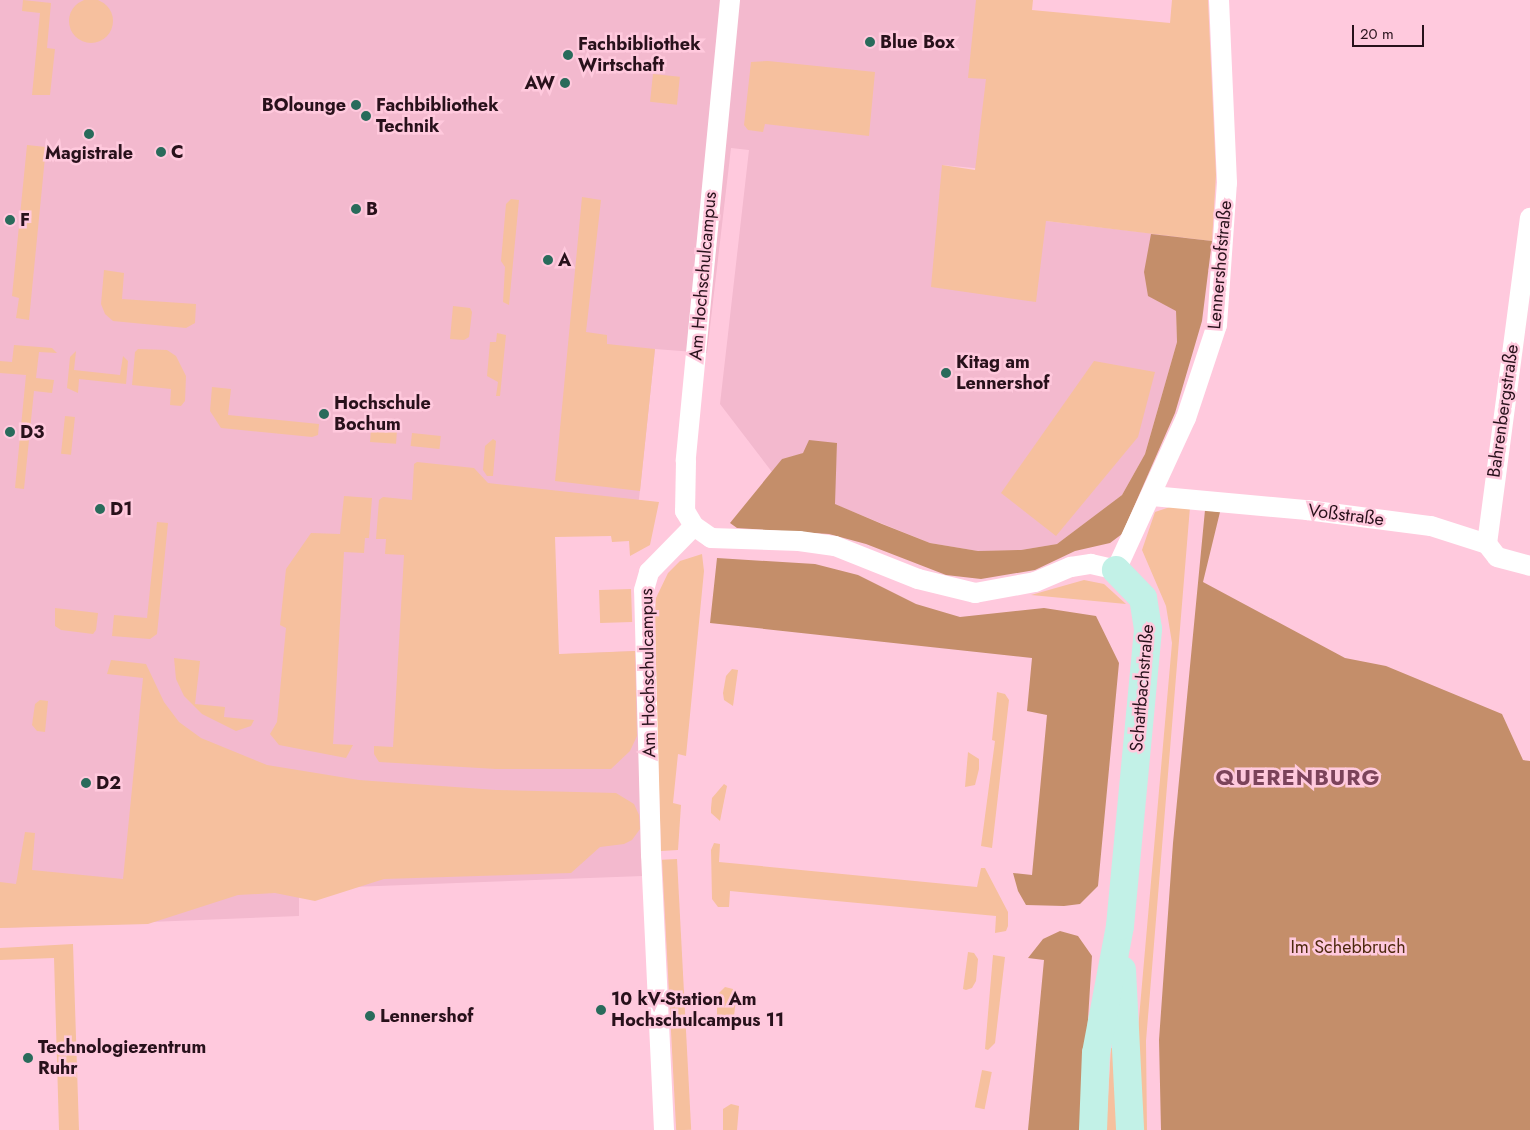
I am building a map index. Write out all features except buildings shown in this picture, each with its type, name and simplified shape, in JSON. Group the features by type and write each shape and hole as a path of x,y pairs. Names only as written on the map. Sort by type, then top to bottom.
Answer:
{"street":[{"name":"Am Hochschulcampus","path":"664,1130 651,855 644,590 649,572 694,526 685,511 684,492 730,0"},
{"name":"Lennershofstraße","path":"1116,570 1152,496 1186,418 1217,325 1227,183 1219,0"},
{"name":"Bahrenbergstraße","path":"1487,544 1527,269 1530,218"},
{"name":"Voßstraße","path":"1152,496 1307,510 1431,526 1487,544 1497,557 1530,566"},
{"path":"694,526 718,540 799,540 835,546 918,579 975,592 1035,582 1071,567 1091,564 1116,570"},
{"name":"Schattbachstraße","path":"1093,1130 1096,1052 1120,926 1148,629 1143,598 1116,570"},
{"name":"Schattbachstraße","path":"1120,926 1130,1130"}],"shaded area":[{"path":"91,-1 103,3 109,9 113,21 109,33 103,39 91,43 79,39 73,33 69,21 73,9 79,3"},
{"name":"Hochschule Bochum","path":"0,0 1011,0 995,170 942,165 1046,221 1183,237 1176,311 1177,342 1145,454 1122,495 1057,544 1021,550 978,551 930,543 834,504 837,444 782,459 772,472 720,404 749,150 731,148 707,353 655,349 639,499 630,527 420,476 427,660 635,651 643,876 299,889 299,916 0,928"},
{"path":"23,0 51,3 47,48 55,49 50,95 32,95 40,13 22,11"},
{"path":"976,0 1033,0 1032,10 1170,23 1172,0 1208,0 1216,175 1212,241 1046,221 1036,302 931,287 942,165 975,170 986,79 968,78"},
{"path":"768,61 875,72 869,136 765,124 763,132 748,130 744,125 751,62"},
{"path":"653,74 680,77 677,105 650,102"},
{"path":"27,145 46,147 29,320 16,318 19,298 12,296"},
{"path":"582,197 601,200 586,332 607,335 607,344 655,349 640,491 555,481"},
{"path":"511,199 519,200 509,305 503,302 505,267 501,261 506,204"},
{"path":"104,270 124,273 122,299 196,304 195,323 186,328 113,321 105,314 101,304"},
{"path":"453,306 470,308 472,312 469,337 464,340 450,339"},
{"path":"497,333 506,335 500,396 496,396 498,382 487,376 490,342 496,342"},
{"path":"14,345 52,348 57,353 39,352 36,378 54,380 52,393 34,391 24,489 15,488 26,375 0,373 0,361 12,362"},
{"path":"138,349 167,350 176,356 186,376 185,401 181,406 170,405 171,389 132,385 135,352"},
{"path":"76,351 74,370 120,375 123,356 128,361 126,384 79,379 78,393 67,388 70,357"},
{"path":"1094,361 1155,372 1138,437 1056,536 1001,493"},
{"path":"212,387 231,389 228,415 319,424 318,435 312,437 221,428 210,411"},
{"path":"65,416 75,417 71,455 61,454"},
{"path":"371,429 397,431 396,444 370,442"},
{"path":"412,433 441,436 439,449 411,446"},
{"path":"493,439 496,441 493,476 487,476 483,470 485,446"},
{"path":"417,462 474,468 488,483 659,502 650,545 630,556 629,541 612,542 611,536 555,537 559,654 635,651 637,736 630,751 611,769 496,769 379,762 374,754 374,746 393,747 404,555 385,554 386,539 376,539 379,500 383,497 412,500 414,464"},
{"path":"344,496 372,498 369,538 365,538 364,553 344,552 333,744 353,745 346,758 279,745 270,734 277,722 286,628 280,625 286,569 311,533 340,534"},
{"path":"1173,506 1190,507 1146,1041 1147,1130 1142,1130 1137,1041 1172,643 1166,606 1142,550 1155,512"},
{"path":"157,522 168,523 157,634 150,639 112,636 114,615 147,618"},
{"path":"702,554 704,571 686,756 678,754 673,803 681,805 678,850 661,851 654,634 656,598 668,573 680,561"},
{"path":"1084,580 1104,584 1126,604 1031,595"},
{"path":"631,589 632,622 600,623 599,590"},
{"path":"55,608 98,613 96,630 93,634 61,630 55,626"},
{"path":"174,658 200,661 195,704 225,707 224,717 254,720 251,726 236,731 202,714 184,696 176,679"},
{"path":"111,660 146,664 164,702 179,722 201,738 267,765 359,780 496,790 616,793 634,804 639,815 640,829 632,840 624,844 600,847 571,873 384,879 315,901 275,893 238,895 148,924 0,928 0,882 16,884 25,832 35,833 32,870 123,879 143,678 107,674"},
{"path":"732,669 738,670 733,706 724,700 723,693 726,676"},
{"path":"997,692 1005,694 1009,700 992,848 981,846 995,741 992,740"},
{"path":"40,700 48,701 45,732 37,731 32,725 35,704"},
{"path":"968,752 979,759 979,769 975,785 965,787"},
{"path":"724,784 727,786 720,821 711,813 712,798"},
{"path":"714,843 720,844 719,862 977,887 981,868 985,868 1008,912 1008,926 1006,931 995,933 996,916 730,891 729,907 718,907 712,899 711,850"},
{"path":"677,859 691,1130 676,1130 662,860"},
{"path":"73,944 79,1130 59,1130 54,958 0,960 0,948"},
{"path":"968,952 974,953 978,959 976,981 972,988 966,990 963,989"},
{"path":"993,955 1005,957 995,1043 988,1050 985,1049"},
{"path":"725,987 737,990 733,1025 719,1020 717,1015 717,995"},
{"path":"1111,1048 1114,1049 1117,1130 1106,1130"},
{"path":"982,1070 992,1072 985,1109 975,1107"},
{"path":"731,1104 739,1106 737,1130 723,1130 723,1109"}],"green space":[{"path":"1151,234 1212,241 1202,321 1175,413 1122,534 1110,543 1075,551 1035,570 981,579 946,575 866,544 829,534 737,528 730,523 782,459 803,453 809,440 837,443 835,504 882,524 930,543 978,551 1021,550 1057,544 1122,495 1145,454 1177,342 1176,311 1148,296 1144,272"},
{"name":"Im Schebbruch","path":"1205,510 1220,512 1203,582 1345,658 1386,666 1502,714 1523,760 1530,761 1530,1130 1161,1130 1159,1040 1173,843"},
{"path":"717,558 815,564 858,575 916,604 960,617 1044,608 1096,616 1119,663 1098,886 1080,904 1064,906 1026,905 1018,891 1013,873 1032,875 1047,715 1027,711 1032,658 710,623"},
{"path":"1060,931 1078,936 1092,956 1081,1130 1028,1130 1044,960 1028,958 1043,939"}],"place":[{"name":"Blue Box","path":"870,42"},
{"name":"Fachbibliothek Wirtschaft","path":"568,55"},
{"name":"AW","path":"565,83"},
{"name":"BOlounge","path":"356,105"},
{"name":"Fachbibliothek Technik","path":"366,116"},
{"name":"Magistrale","path":"89,134"},
{"name":"C","path":"161,152"},
{"name":"B","path":"356,209"},
{"name":"F","path":"10,220"},
{"name":"A","path":"548,260"},
{"name":"Kitag am Lennershof","path":"946,373"},
{"name":"Hochschule Bochum","path":"324,414"},
{"name":"D3","path":"10,432"},
{"name":"D1","path":"100,509"},
{"name":"D2","path":"86,783"},
{"name":"10 kV-Station Am Hochschulcampus 11","path":"601,1010"},
{"name":"Lennershof","path":"370,1016"},
{"name":"Technologiezentrum Ruhr","path":"28,1058"}],"district":[{"name":"QUERENBURG","path":"1298,778"}]}
